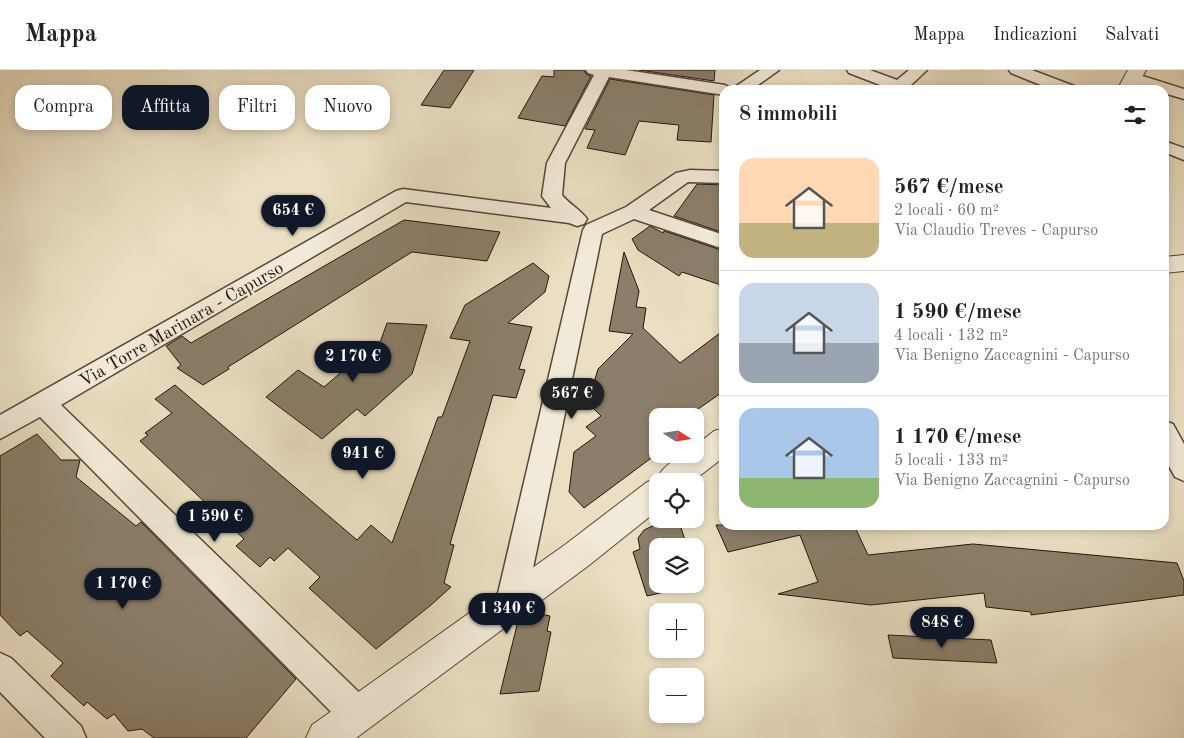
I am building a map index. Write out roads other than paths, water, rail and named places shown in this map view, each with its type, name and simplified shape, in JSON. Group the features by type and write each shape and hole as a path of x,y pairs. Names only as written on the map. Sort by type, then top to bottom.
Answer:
{"street":[{"path":"748,85 771,70"},
{"path":"856,70 892,85"},
{"path":"906,85 919,70"},
{"path":"1017,70 1055,85"},
{"path":"719,88 688,77 601,71 556,163 552,196 563,209 584,223 634,212 682,177 719,177"},
{"path":"1132,79 1153,85"},
{"path":"1169,90 1184,94"},
{"path":"1169,148 1184,154"},
{"name":"Via Torre Marinara - Capurso","path":"0,428 403,195 584,223"},
{"path":"634,212 719,240"},
{"path":"511,602 584,223"},
{"path":"1169,264 1184,263"},
{"path":"42,404 357,714"},
{"path":"1169,441 1184,469"},
{"path":"681,473 719,444"},
{"path":"325,738 649,499"},
{"path":"0,669 69,738"}]}
